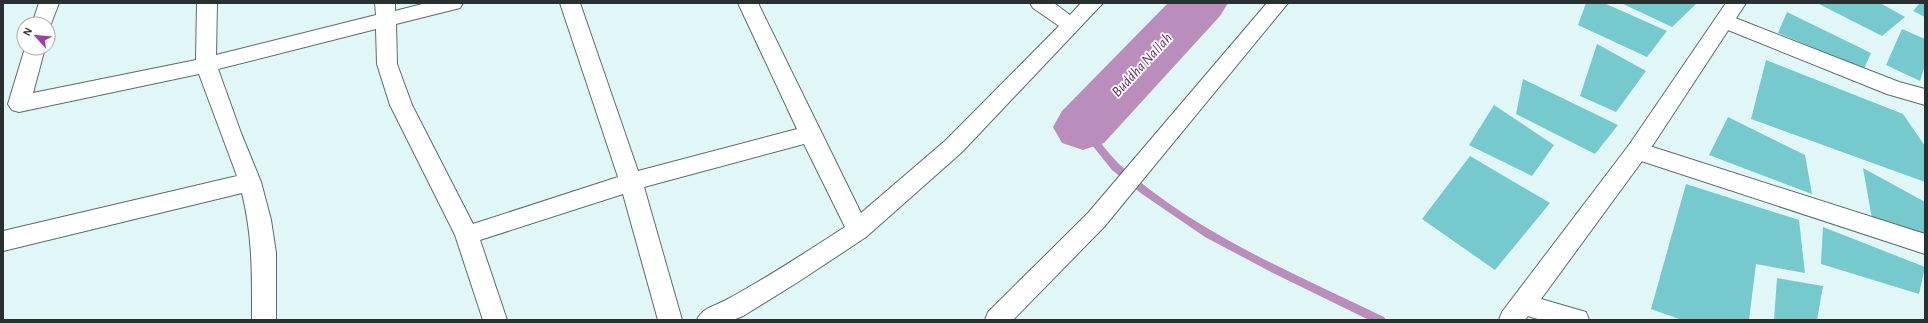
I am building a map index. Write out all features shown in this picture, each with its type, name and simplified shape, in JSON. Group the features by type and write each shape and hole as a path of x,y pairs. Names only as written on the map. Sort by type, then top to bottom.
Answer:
{"street":[{"path":"45,16 49,3"},
{"path":"207,3 206,65 230,133 250,182 260,220 264,253 264,320"},
{"path":"11,106 206,65 385,11 454,3"},
{"path":"570,3 631,182 670,320"},
{"path":"748,3 810,134 858,230"},
{"path":"1040,3 1071,25"},
{"path":"709,320 734,308 790,276 858,230 954,146 1093,3"},
{"path":"997,320 1096,220 1143,161 1278,3"},
{"path":"1578,320 1517,312 1636,151 1732,8 1894,89 1925,97"},
{"path":"385,11 387,64 401,105 467,235 495,320"},
{"path":"11,106 33,56"},
{"path":"467,235 631,182 810,134"},
{"path":"1636,151 1925,244"},
{"path":"3,241 250,182"}],"building":[{"path":"1586,3 1604,3 1667,31 1647,57 1578,25"},
{"path":"1621,3 1695,3 1696,4 1672,27"},
{"path":"1817,3 1880,3 1905,17 1882,36"},
{"path":"1920,3 1925,3 1925,17 1913,11"},
{"path":"1787,12 1871,53 1864,69 1778,33"},
{"path":"1902,29 1925,39 1925,65 1920,81 1886,65"},
{"path":"1597,44 1646,71 1616,112 1580,96"},
{"path":"1766,60 1903,114 1925,146 1925,182 1751,119"},
{"path":"1523,79 1618,125 1595,154 1516,114"},
{"path":"1494,105 1554,145 1532,176 1469,145"},
{"path":"1728,117 1805,155 1812,194 1709,155"},
{"path":"1470,156 1550,203 1495,270 1422,219"},
{"path":"1863,168 1925,202 1925,236 1872,219"},
{"path":"1686,184 1799,220 1805,273 1756,264 1749,320 1682,320 1651,309"},
{"path":"1823,227 1925,267 1919,294 1821,264"},
{"path":"1777,278 1823,286 1817,320 1774,320"}],"waterway":[{"name":"Buddha Nallah","path":"1083,127 1201,3"},
{"path":"1083,127 1116,167 1145,192 1177,214 1242,252 1380,320"}]}
